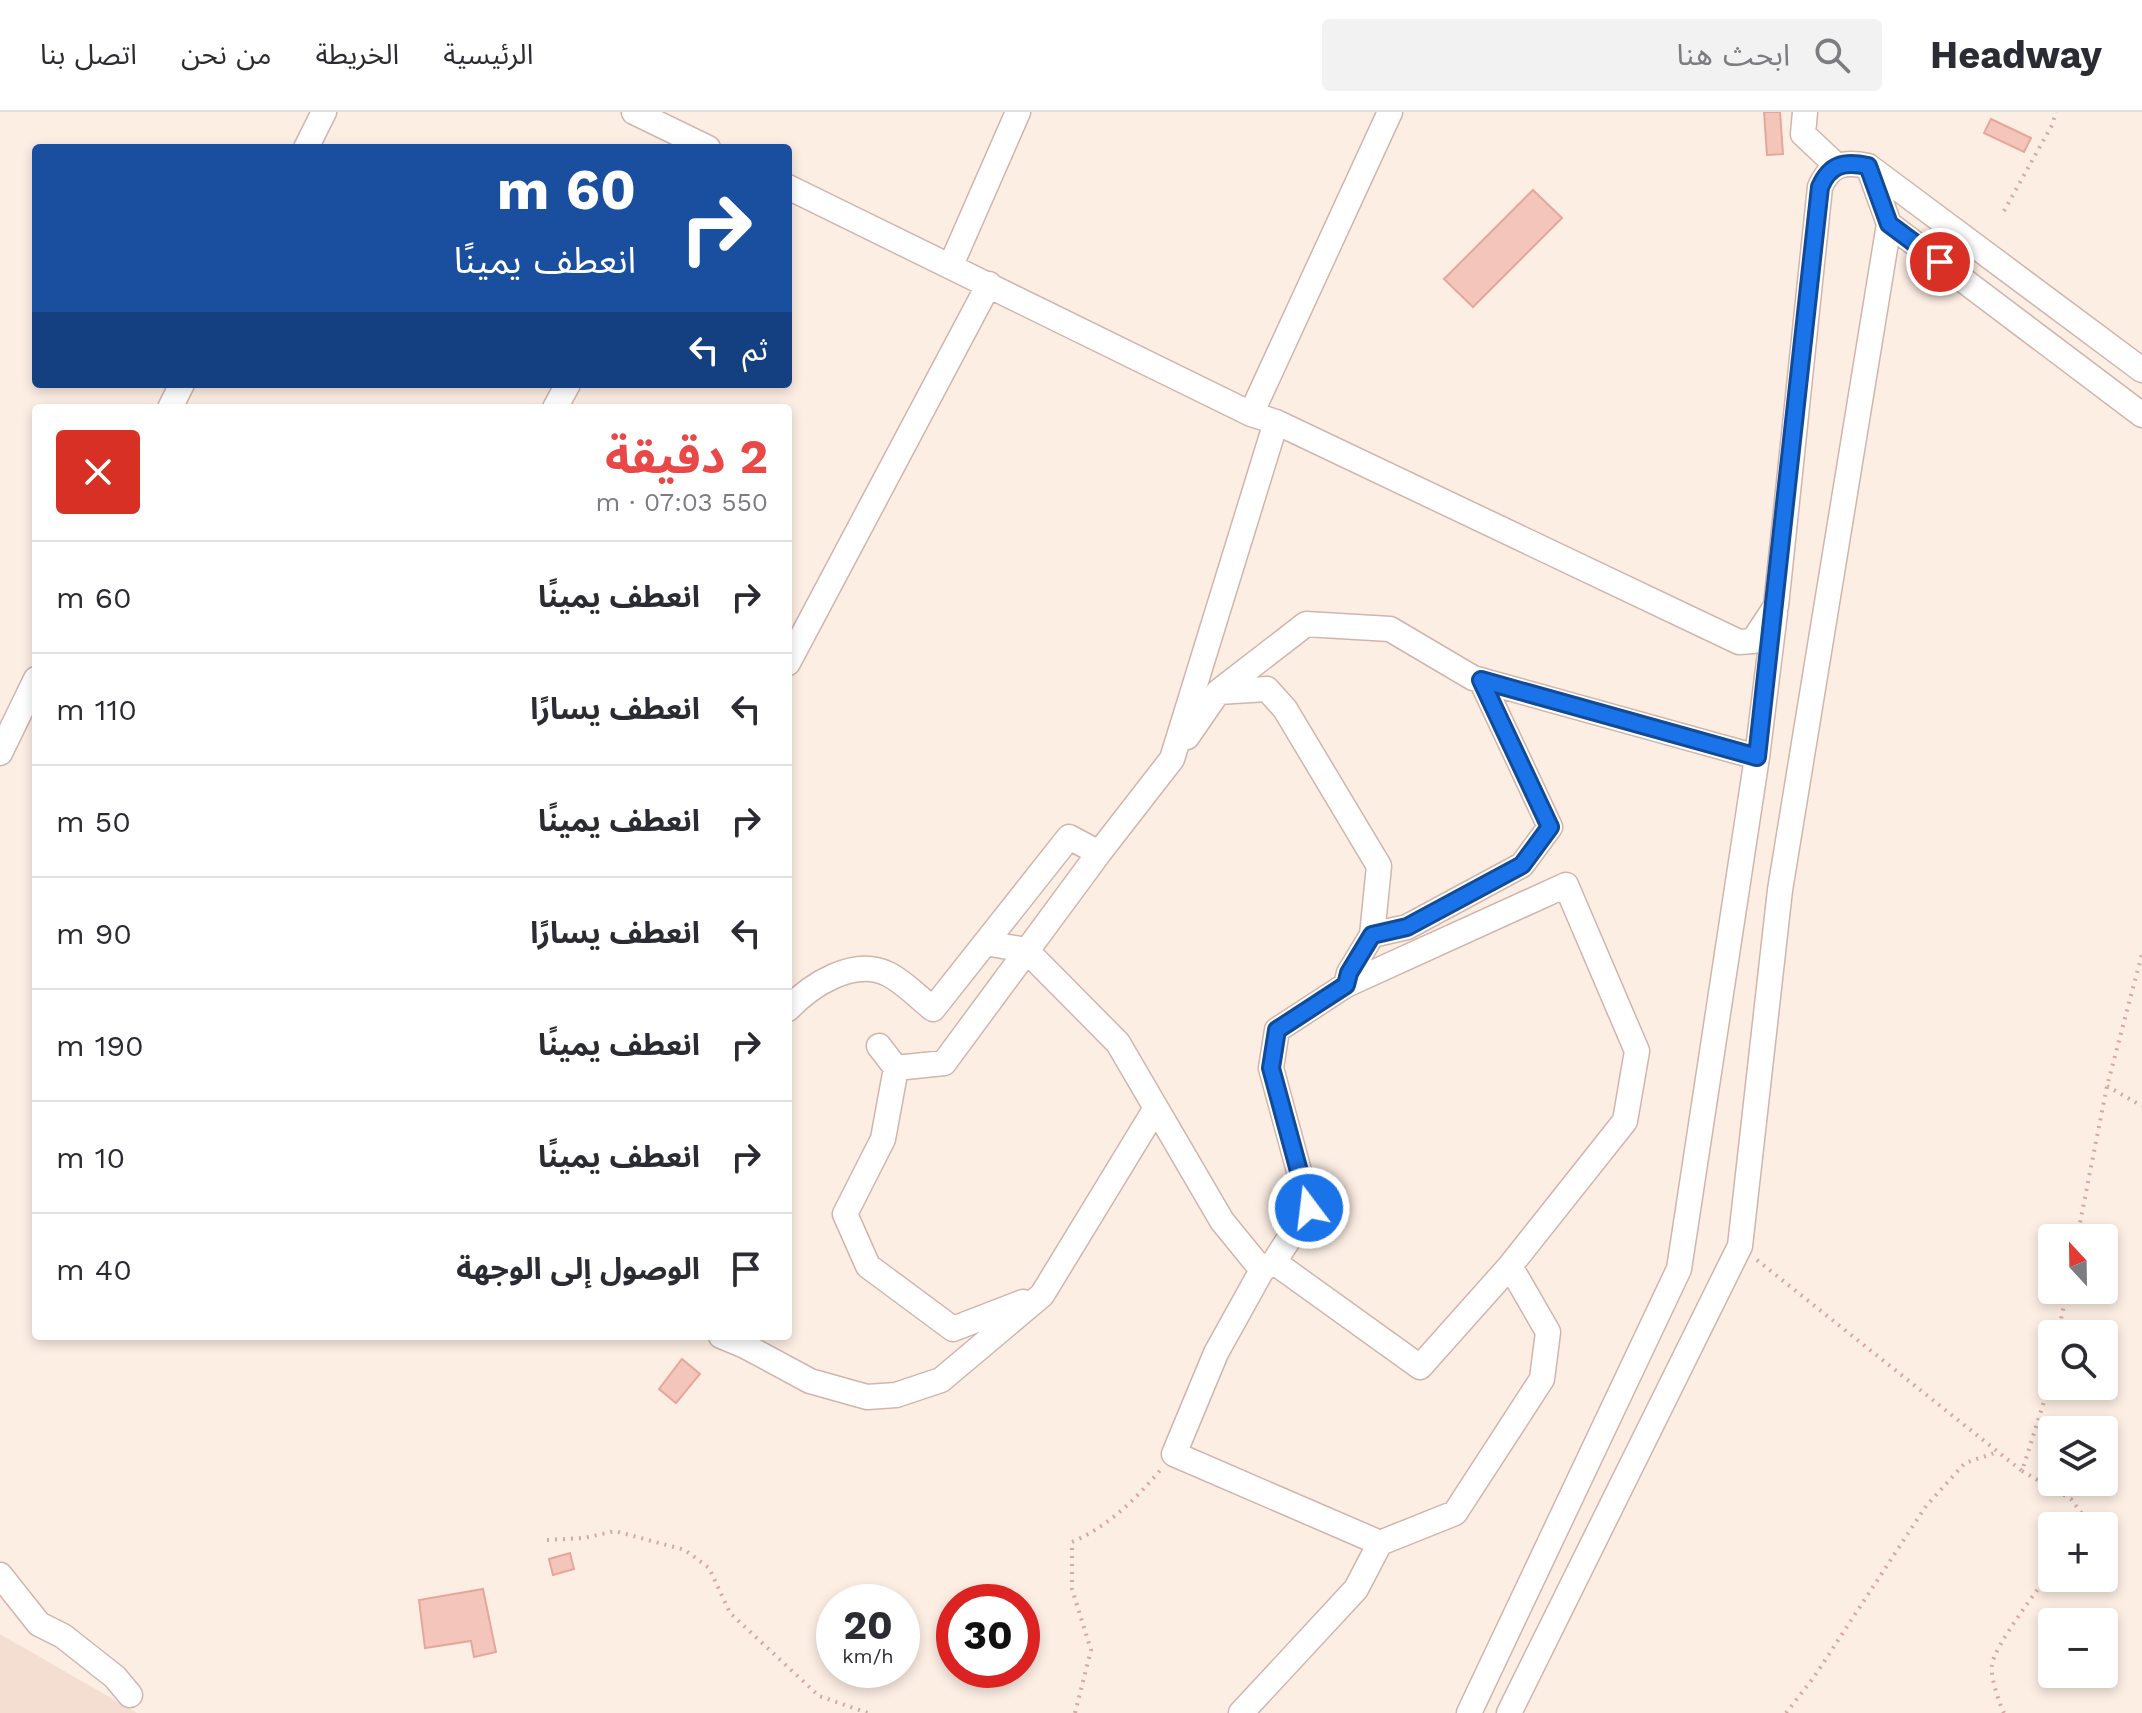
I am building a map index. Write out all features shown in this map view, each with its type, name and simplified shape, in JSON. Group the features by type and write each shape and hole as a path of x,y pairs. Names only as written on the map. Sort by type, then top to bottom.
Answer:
{"street":[{"path":"308,144 324,112"},
{"path":"634,112 694,144"},
{"path":"951,265 1018,112"},
{"path":"1251,414 1390,112"},
{"path":"1805,112 1803,134 1837,166"},
{"path":"1469,1713 1679,1269 1757,757 1820,187 1826,172 1837,166 1868,166 2142,370"},
{"path":"1509,1713 1740,1246 1780,890 1889,224 1868,166"},
{"path":"792,189 1251,414 1276,422 1739,642 1753,641 1776,606"},
{"path":"1889,224 2142,415"},
{"path":"792,655 989,284"},
{"path":"1172,759 1276,422"},
{"path":"896,1068 944,1063 1172,759 1218,692 1306,624 1390,629 1473,678 1757,757"},
{"path":"1372,935 1407,927 1522,865 1550,827 1481,680"},
{"path":"0,753 32,687"},
{"path":"1218,692 1267,689 1285,709 1379,866 1372,935 1349,973 1346,985"},
{"path":"792,1005 805,991 858,967 887,973 933,1009 1069,837 1099,853"},
{"path":"985,943 1026,950 1118,1043 1222,1221 1268,1266 1420,1367 1510,1266 1625,1121 1637,1051 1566,885 1346,985 1277,1030 1271,1068 1309,1208 1268,1266 1216,1353 1174,1454 1380,1543"},
{"path":"879,1046 896,1068 883,1139 845,1214 868,1266 953,1329 1042,1295"},
{"path":"731,1340 810,1381 867,1397 896,1395 941,1380 1042,1295 1156,1108"},
{"path":"1241,1713 1356,1589 1380,1543 1455,1513 1542,1379 1548,1332 1510,1266"},
{"path":"0,1575 39,1624 63,1636 105,1668 130,1695"}],"path":[{"path":"2004,211 2052,125 2056,112"},
{"path":"2080,1224 2107,1086 2142,954"},
{"path":"2107,1086 2142,1106"},
{"path":"1740,1246 2022,1471 2071,1499 2081,1512"},
{"path":"2022,1471 2045,1400"},
{"path":"1786,1713 1814,1677 1926,1506 1965,1463 1997,1451"},
{"path":"1075,1713 1091,1650 1072,1589 1072,1542 1092,1534 1135,1501 1174,1454"},
{"path":"547,1540 584,1538 615,1531 685,1550 709,1568 730,1613 819,1696 868,1713"},
{"path":"2004,1713 1992,1664 2007,1634 2038,1590"}],"shaded area":[{"path":"0,1634 137,1713 0,1713"}],"building":[{"path":"1764,112 1780,112 1783,154 1767,155"},
{"path":"1991,119 2031,138 2024,152 1984,133"},
{"path":"1533,190 1562,218 1473,307 1444,279"},
{"path":"682,1359 700,1374 676,1403 659,1389"},
{"path":"570,1553 574,1569 553,1575 549,1559"},
{"path":"483,1589 496,1652 474,1657 471,1641 425,1648 419,1600"}],"route":[{"path":"1309,1208 1271,1068 1277,1030 1346,985 1349,973 1372,935 1407,927 1522,865 1550,827 1481,680 1757,757 1820,187 1826,172 1837,166 1868,166 1889,224 1940,262"}]}
